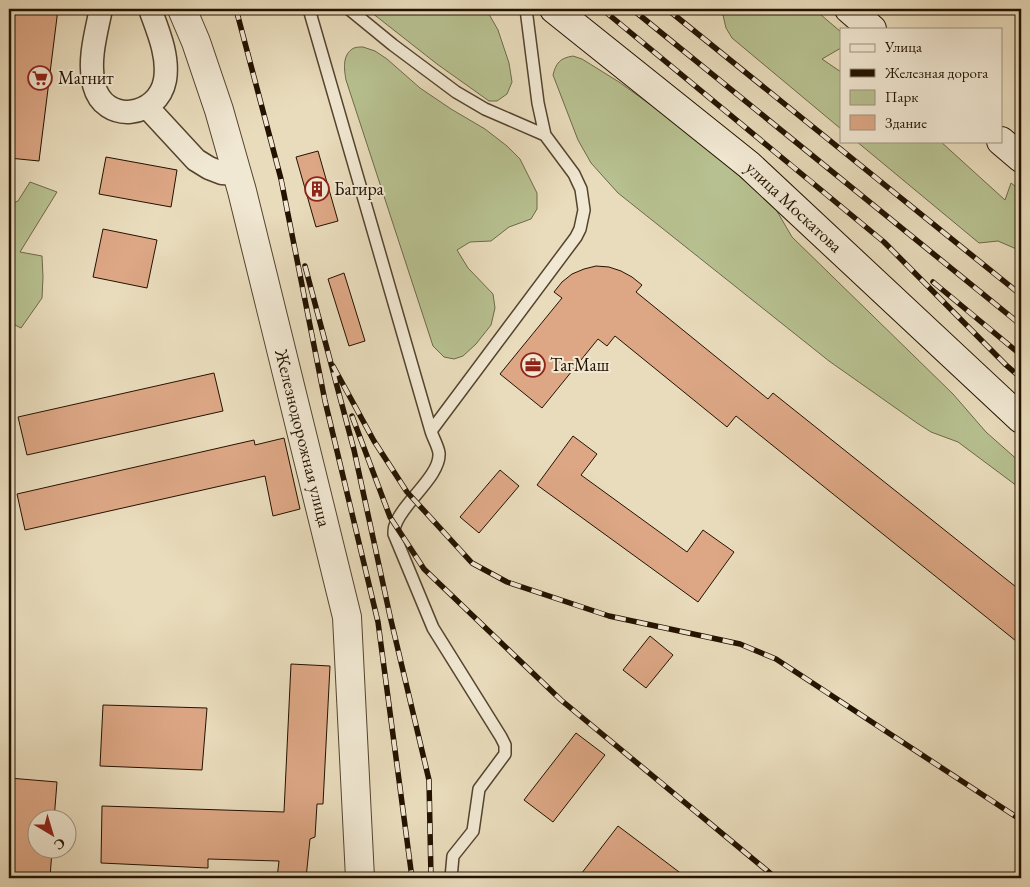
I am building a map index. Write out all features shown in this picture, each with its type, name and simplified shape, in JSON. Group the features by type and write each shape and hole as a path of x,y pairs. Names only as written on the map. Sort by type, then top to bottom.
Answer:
{"street":[{"path":"101,9 92,65 93,84 104,102 113,109 123,112 136,111 147,107 155,100 164,82 166,71 165,58 150,9"},
{"name":"Железнодорожная улица","path":"182,9 196,42 237,174 347,617 360,878"},
{"name":"улица Москатова","path":"554,9 748,165 1021,419"},
{"path":"147,107 196,160 208,168 222,173 237,174"},
{"path":"1002,142 1021,158"}],"lane":[{"path":"309,9 439,453 438,463 400,516 395,525 394,534 433,628 505,745 505,754 479,789 473,831 454,856 450,878"},
{"path":"349,9 456,92 485,109 545,135"},
{"path":"431,431 576,237 580,229 584,210 581,189 574,174 545,135 538,103 526,9"}],"green space":[{"path":"367,9 486,9 498,30 509,63 512,82 507,94 497,101 489,101 437,64"},
{"path":"727,9 814,9 840,31 840,49 822,59 840,71 840,128 732,38 726,28 723,15"},
{"path":"363,47 375,51 387,59 420,88 485,129 507,146 520,159 537,193 537,209 531,219 509,227 491,241 470,242 457,250 468,268 493,294 495,308 491,325 476,344 463,356 454,359 444,357 433,346 346,80 344,67 347,54 354,48"},
{"path":"573,56 582,59 619,82 687,131 774,206 792,237 953,394 986,432 1021,463 1021,489 958,442 931,432 829,361 618,193 591,163 578,140 553,75 559,62"},
{"path":"857,142 941,142 1005,200 1011,183 1021,191 1021,251 998,241 979,243"},
{"path":"30,182 57,192 20,252 42,256 43,277 42,298 21,328 9,322 9,205 18,201"}],"building":[{"path":"9,9 58,9 39,161 9,158"},
{"name":"Багира","path":"318,151 338,221 316,227 296,157"},
{"path":"106,157 177,170 171,207 99,194"},
{"path":"103,229 157,240 147,288 93,277"},
{"path":"596,266 609,267 632,277 642,285 636,292 768,399 773,393 1021,591 1021,645 736,416 727,427 615,336 607,346 598,339 542,408 500,374 562,298 554,292 562,282 572,274"},
{"path":"344,273 365,341 349,346 328,279"},
{"path":"214,373 223,411 27,455 18,417"},
{"path":"573,436 597,454 581,475 687,552 703,530 734,552 698,602 537,485"},
{"path":"284,438 300,509 273,516 265,476 25,530 17,494 254,440 255,445"},
{"path":"500,470 519,486 479,533 460,517"},
{"path":"650,636 673,655 646,688 623,670"},
{"path":"291,664 330,666 323,804 317,804 315,837 310,839 306,878 277,878 279,861 208,859 208,868 101,863 102,806 284,812"},
{"path":"103,705 207,708 202,770 100,766"},
{"path":"576,733 605,755 553,822 524,800"},
{"path":"9,778 57,782 55,810 28,810 28,860 51,860 50,878 9,878"},
{"path":"618,826 650,850 687,878 578,878"}],"railway":[{"path":"236,9 281,179 325,401 378,622 412,878"},
{"path":"602,9 884,242 1021,378"},
{"path":"632,9 1021,325"},
{"path":"667,9 1021,295"},
{"path":"305,266 354,450 390,616 429,780 431,878"},
{"path":"933,282 1021,355"},
{"path":"333,366 374,441 407,492 472,563 507,582 609,616 740,644 776,659 1021,820"},
{"path":"352,416 390,517 424,569 561,700 776,878"}],"place":[{"name":"Магнит","path":"40,78"},
{"name":"Багира","path":"317,189"},
{"name":"ТагМаш","path":"533,365"}]}
